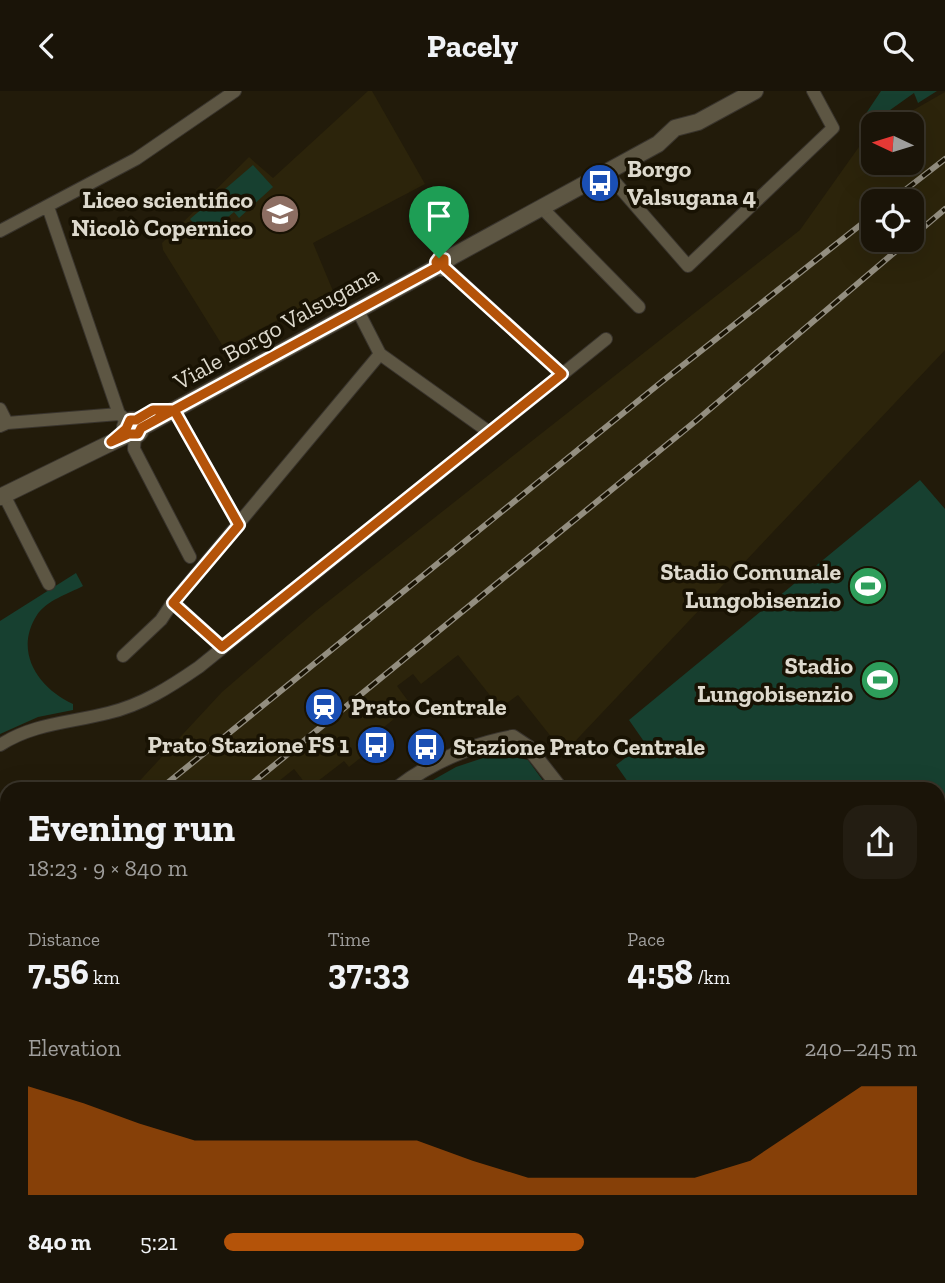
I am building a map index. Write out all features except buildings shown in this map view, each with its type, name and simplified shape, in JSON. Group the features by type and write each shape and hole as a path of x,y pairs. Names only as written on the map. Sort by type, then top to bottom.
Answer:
{"main road":[{"name":"Viale Borgo Valsugana","path":"2,496 111,442 131,426 174,410 607,173 658,144 675,128 698,122 755,91"}],"street":[{"path":"0,231 136,159 235,91"},
{"path":"607,173 688,266 833,128 813,91"},
{"path":"48,207 131,426 134,449 190,557"},
{"path":"542,208 639,307"},
{"path":"442,265 562,374"},
{"path":"357,309 380,354 489,432"},
{"path":"0,745 40,726 132,706 168,688 606,339"},
{"path":"123,656 161,620 380,354"},
{"path":"0,408 4,425 131,426"},
{"path":"174,410 239,525"},
{"path":"2,496 48,585"},
{"path":"173,603 222,647"},
{"path":"406,782 431,765 481,743 513,737 528,747 556,782"}],"shaded area":[{"name":"Liceo scientifico Nicolò Copernico","path":"368,91 372,91 425,184 313,243 333,291 224,348 163,250 162,243 249,157 273,178"},
{"path":"945,92 945,350 564,753 518,695 500,708 458,655 421,684 413,674 397,686 411,705 378,732 383,740 349,767 344,761 317,782 304,782 294,769 280,782 138,782 222,692 316,611 800,230 861,144 861,175 924,175 924,112 910,112"}],"green space":[{"path":"881,91 937,91 918,103 914,93 887,112 867,112"},
{"path":"253,165 273,187 239,218 234,212 204,237 190,219"},
{"name":"Stadio Comunale Lungobisenzio","path":"920,480 945,509 945,782 628,782 616,765 645,743 629,720"},
{"path":"76,573 83,586 52,601 41,610 30,629 28,642 33,668 40,679 73,704 73,710 38,717 0,734 0,621"},
{"path":"498,753 528,760 544,782 429,782 456,767"}],"railway":[{"path":"906,189 945,159"},
{"path":"924,227 945,209"},
{"path":"169,782 659,384 861,224"},
{"path":"254,782 697,420 895,252"}],"place":[{"name":"Borgo Valsugana 4","path":"600,183"},
{"name":"Liceo scientifico Nicolò Copernico","path":"280,214"},
{"name":"Stadio Comunale Lungobisenzio","path":"868,586"},
{"name":"Stadio Lungobisenzio","path":"880,680"},
{"name":"Prato Centrale","path":"324,707"},
{"name":"Prato Stazione FS 1","path":"376,745"},
{"name":"Stazione Prato Centrale","path":"426,747"}],"route":[{"path":"439,258 437,267 357,309 174,410 157,421 141,428 138,434 129,434 111,442 126,429 128,421 136,420 153,410 174,410 239,525 173,603 222,647 562,374 444,267 445,260 439,258"}]}
